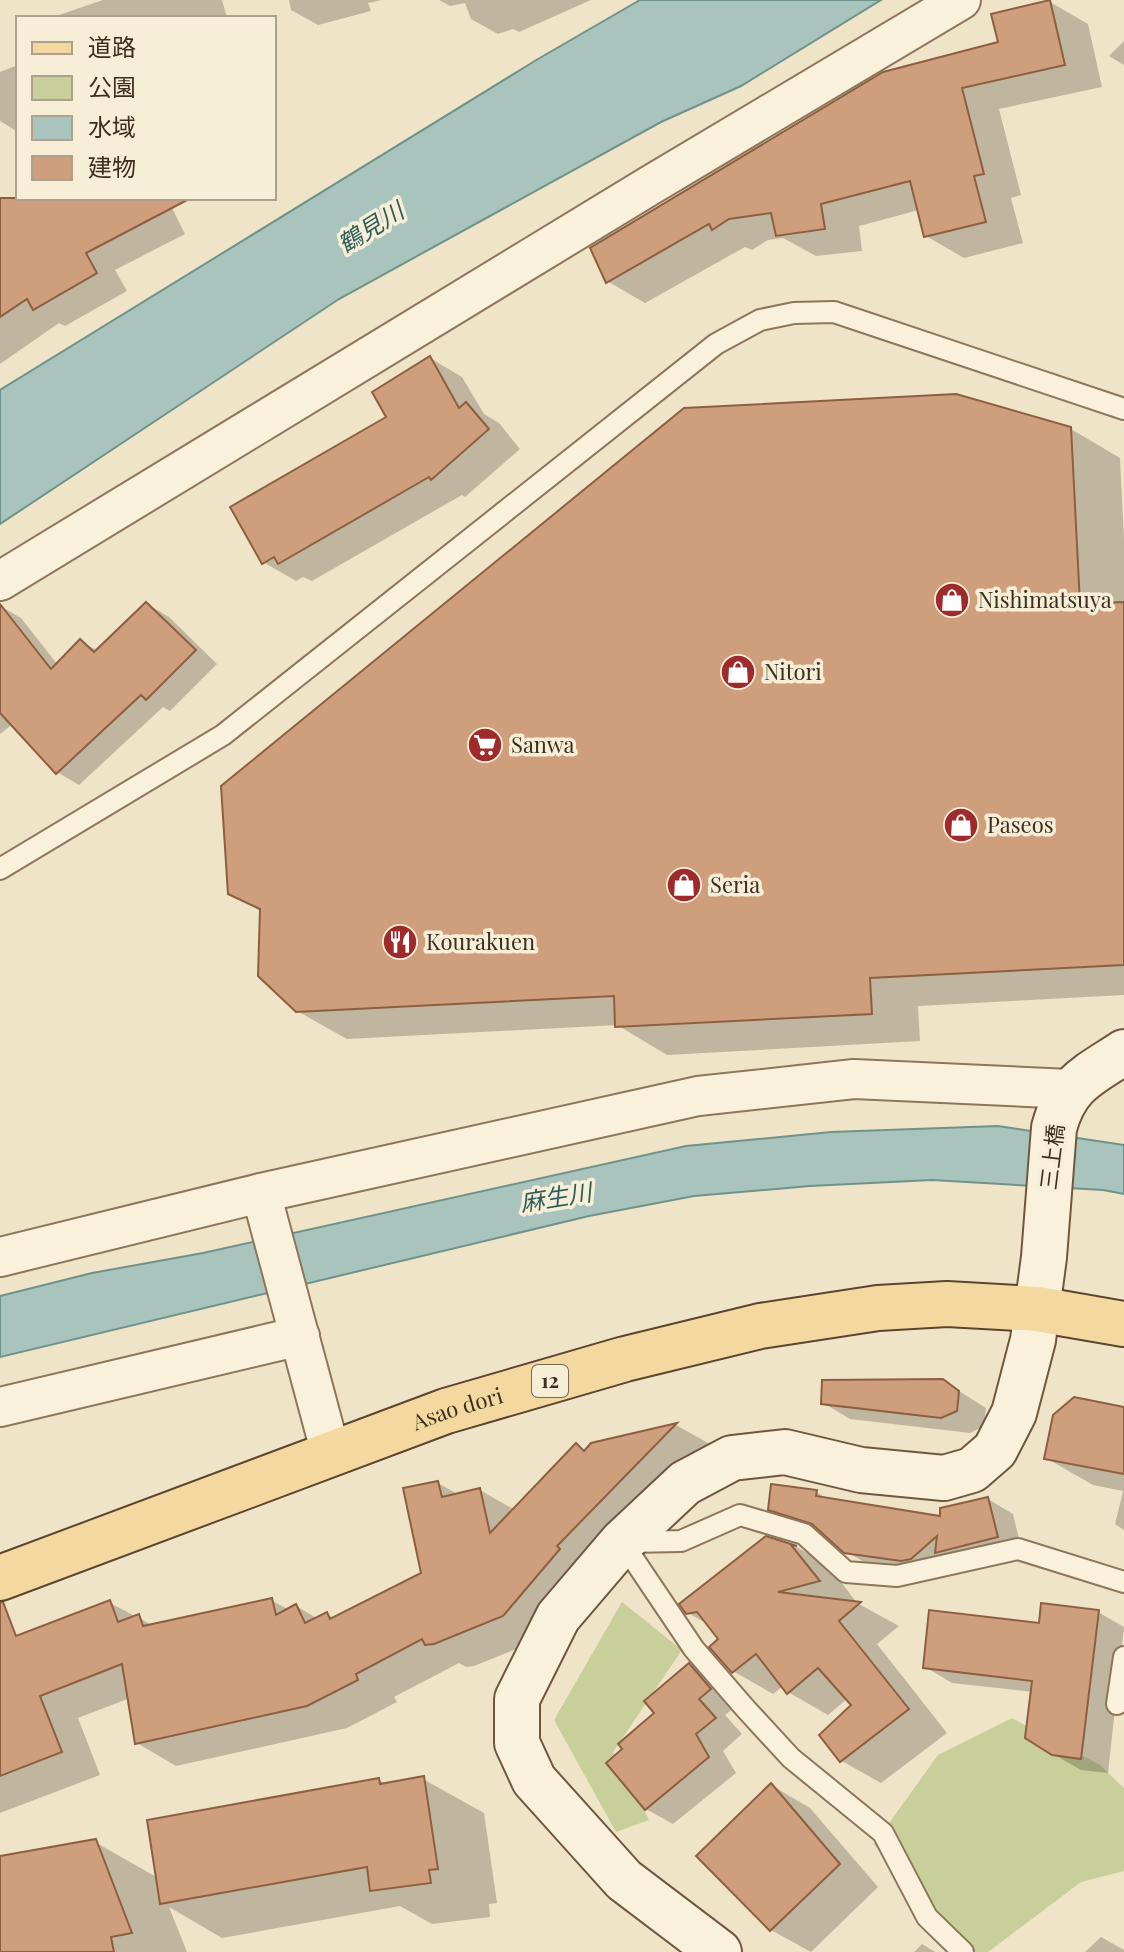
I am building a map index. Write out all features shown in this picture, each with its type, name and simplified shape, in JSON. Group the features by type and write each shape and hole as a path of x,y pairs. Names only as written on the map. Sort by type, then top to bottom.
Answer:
{"main road":[{"name":"Asao dori","path":"0,1578 446,1411 625,1359 760,1326 878,1308 947,1304 1037,1309 1124,1324"}],"street":[{"path":"0,581 961,0"},
{"path":"0,1257 265,1208 698,1096 854,1079 1068,1094 1124,1052"},
{"name":"三上橋","path":"719,1952 624,1880 534,1780 517,1743 517,1699 558,1617 622,1542 685,1483 732,1458 785,1452 875,1471 944,1478 972,1470 995,1450 1014,1413 1030,1351 1037,1309 1054,1128 1068,1094"},
{"path":"265,1208 331,1454"},
{"path":"0,1407 295,1320"}],"lane":[{"path":"0,869 223,735 716,344 760,320 794,313 834,312 1124,409"},
{"path":"622,1542 681,1541 740,1515 804,1534 846,1572 897,1576 1018,1549 1124,1582"},
{"path":"622,1542 694,1649 745,1708 791,1758 883,1833 927,1917 963,1952"},
{"path":"1117,1704 1124,1657"}],"green space":[{"path":"622,1602 682,1650 613,1752 649,1820 616,1832 554,1720"},
{"path":"1012,1718 1100,1765 1124,1788 1124,1871 1081,1882 988,1952 953,1952 874,1844 938,1755"}],"water":[{"name":"鶴見川","path":"640,0 881,0 741,86 661,122 339,299 0,524 0,390 538,59"},
{"name":"麻生川","path":"998,1126 1124,1145 1124,1194 1103,1190 932,1180 694,1196 589,1216 0,1357 0,1296 92,1273 203,1253 686,1146 831,1132"}],"building":[{"path":"1050,0 1065,65 962,88 984,174 974,176 986,222 924,237 910,181 821,204 825,229 776,236 771,213 729,219 712,230 709,224 606,283 590,248 883,72 998,42 991,14"},
{"path":"0,198 187,200 86,253 97,273 33,310 27,299 0,317"},
{"path":"430,356 459,408 466,402 489,429 431,480 429,477 278,564 274,557 262,564 230,507 386,417 372,392"},
{"path":"956,394 1071,427 1080,604 1124,602 1124,965 870,978 872,1014 615,1027 614,996 296,1012 258,976 260,909 228,894 221,786 684,408"},
{"path":"146,602 196,650 146,700 141,695 56,774 0,713 0,604 51,669 80,639 94,652"},
{"path":"943,1379 959,1391 957,1411 941,1418 821,1404 822,1380"},
{"path":"1074,1397 1124,1407 1124,1474 1044,1459 1053,1415"},
{"path":"677,1423 557,1546 560,1549 503,1616 434,1644 425,1645 422,1639 356,1674 358,1680 307,1706 135,1744 122,1664 40,1696 62,1752 0,1776 0,1602 3,1602 16,1636 110,1600 118,1622 139,1614 143,1626 272,1598 276,1615 296,1604 305,1623 327,1612 330,1619 421,1573 403,1488 438,1481 442,1497 480,1488 490,1533 576,1443 584,1451 591,1443"},
{"path":"771,1484 817,1490 816,1496 940,1516 940,1508 988,1497 998,1537 935,1553 937,1536 911,1559 901,1561 844,1553 812,1524 768,1510"},
{"path":"766,1536 797,1546 791,1545 820,1581 778,1592 861,1602 839,1621 909,1709 840,1762 819,1735 851,1705 818,1668 787,1694 756,1654 732,1673 709,1647 718,1639 697,1612 686,1614 679,1604"},
{"path":"1041,1603 1099,1610 1081,1759 1052,1755 1025,1738 1032,1681 923,1668 929,1610 1039,1623"},
{"path":"689,1663 711,1689 699,1699 716,1718 696,1734 709,1757 645,1810 606,1763 622,1749 618,1744 654,1713 644,1701"},
{"path":"424,1776 438,1869 429,1870 431,1883 370,1891 367,1867 160,1904 147,1820 379,1778 380,1784"},
{"path":"771,1783 840,1864 770,1931 696,1856"},
{"path":"96,1839 132,1933 111,1937 114,1952 0,1952 0,1856"}],"place":[{"name":"Nishimatsuya","path":"952,600"},
{"name":"Nitori","path":"738,672"},
{"name":"Sanwa","path":"485,745"},
{"name":"Paseos","path":"961,825"},
{"name":"Seria","path":"684,885"},
{"name":"Kourakuen","path":"400,942"}]}
